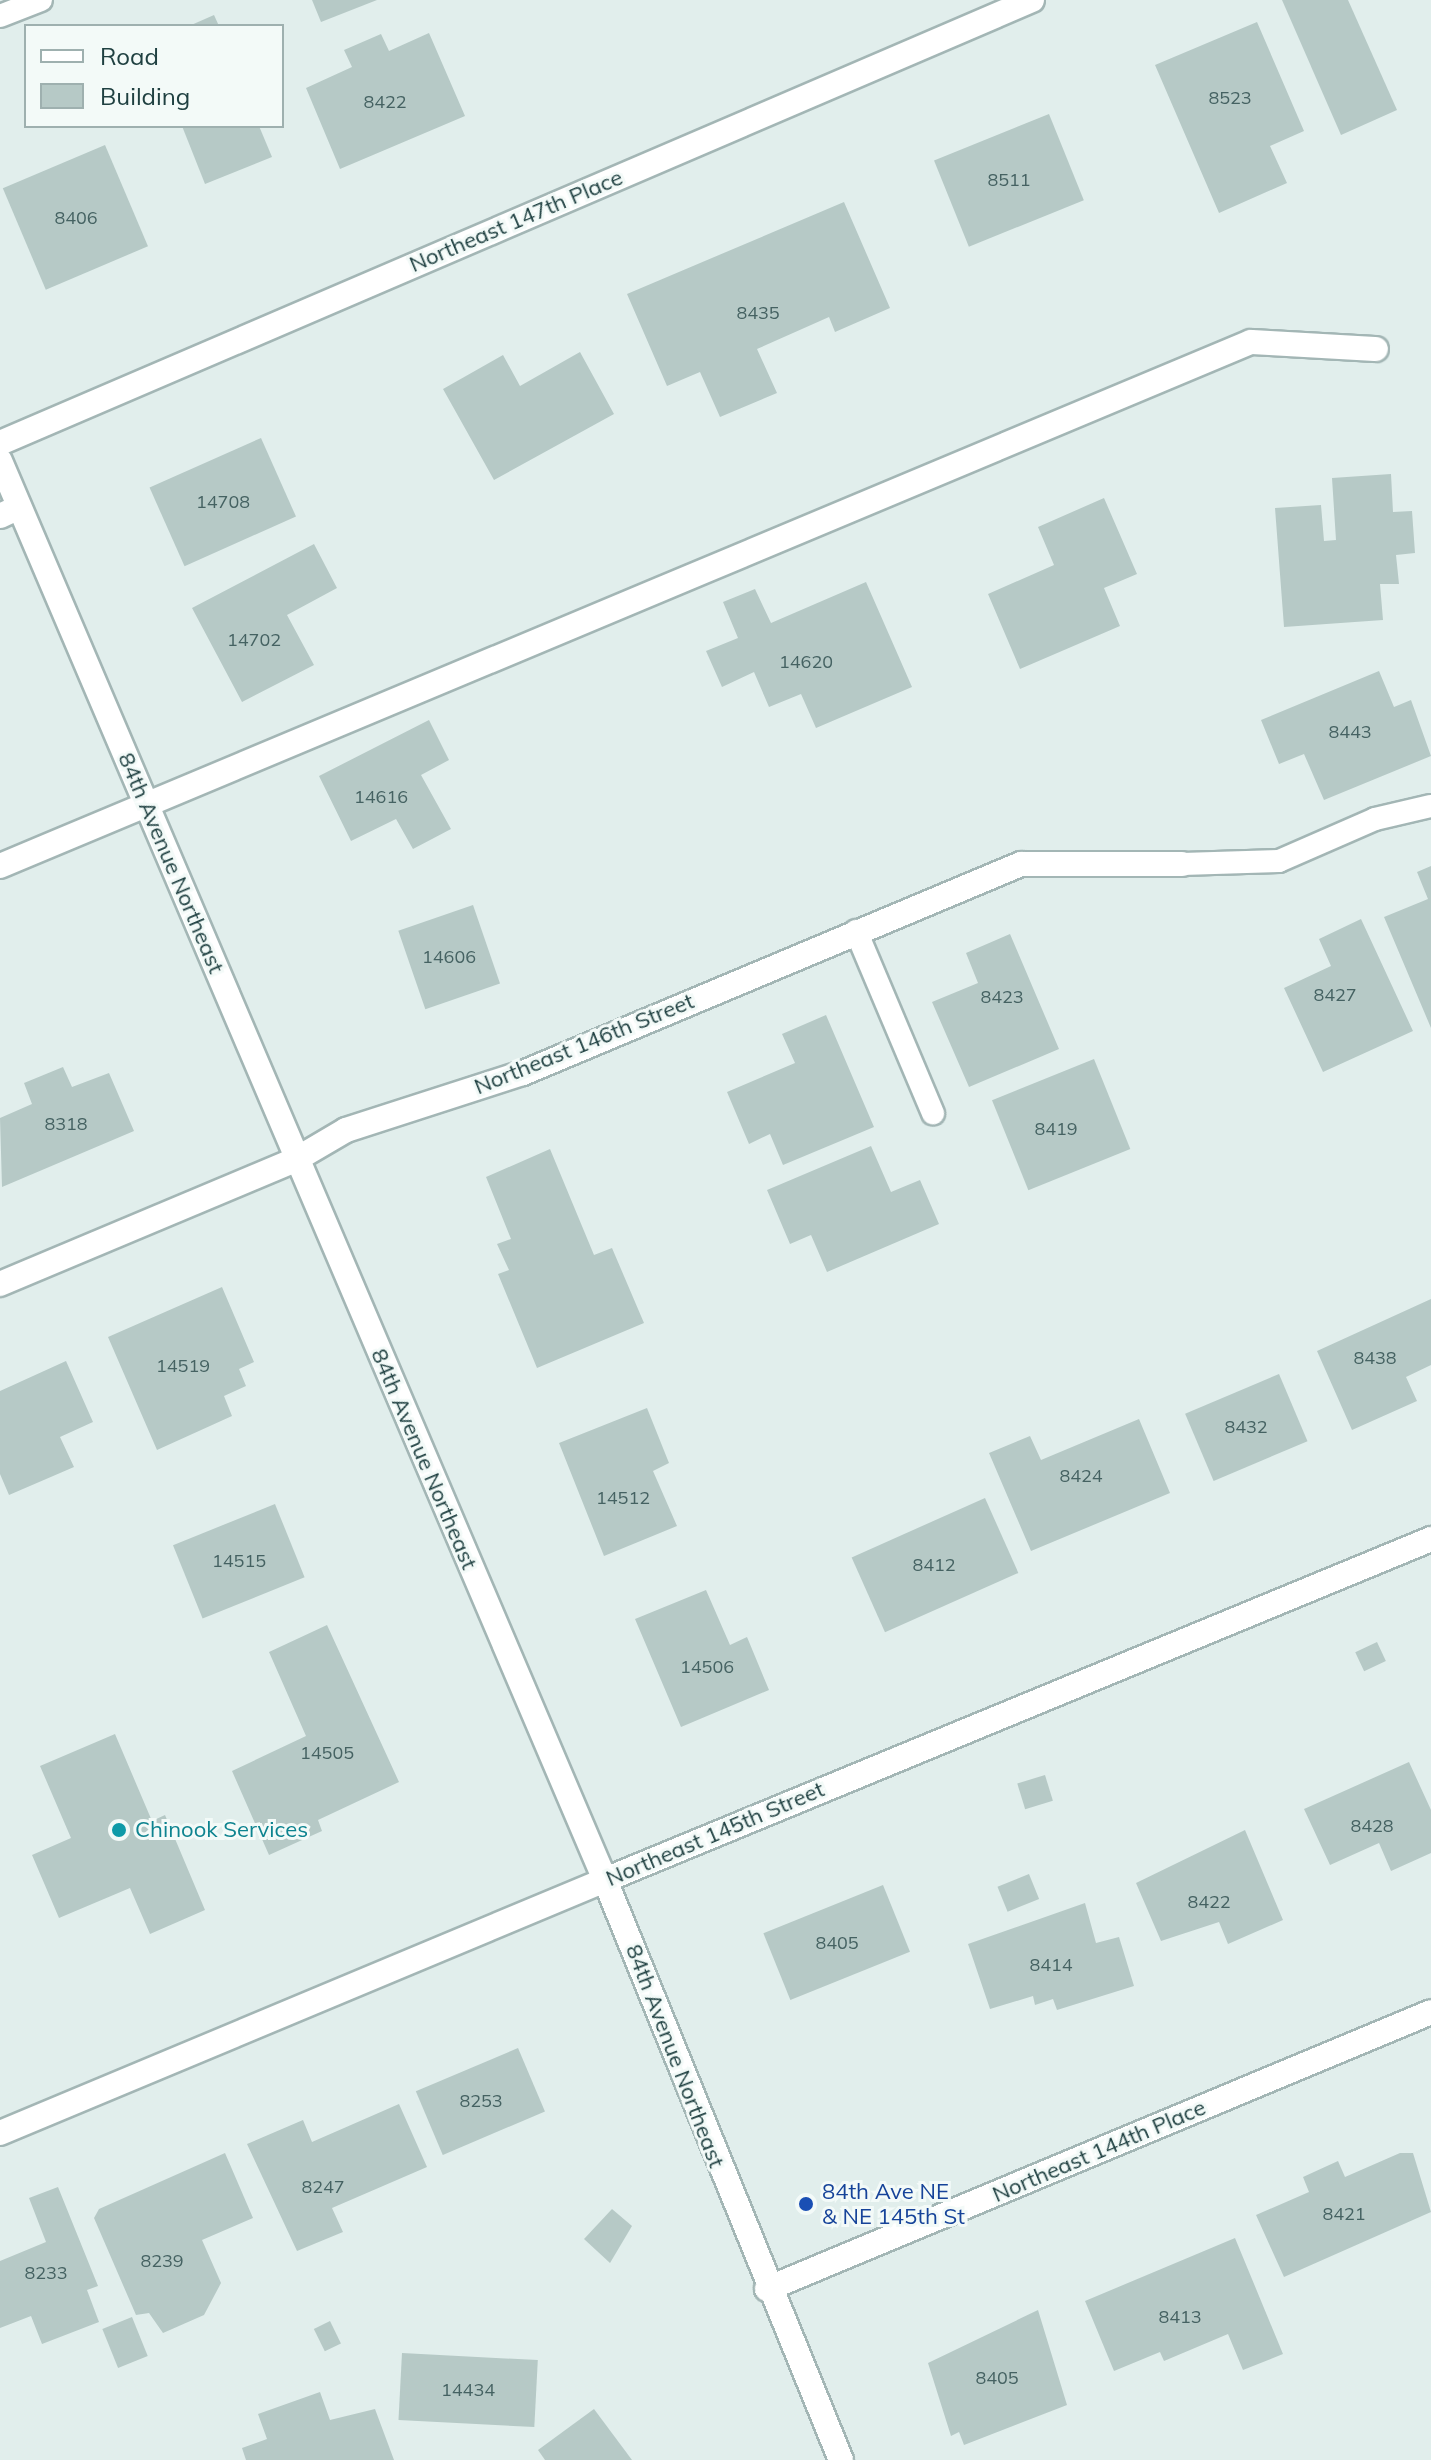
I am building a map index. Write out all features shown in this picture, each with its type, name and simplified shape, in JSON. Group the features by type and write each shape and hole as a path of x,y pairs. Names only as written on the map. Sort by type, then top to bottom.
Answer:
{"street":[{"name":"Northeast 147th Place","path":"0,443 1032,0"},
{"path":"0,866 148,807 1251,342 1376,349"},
{"name":"84th Avenue Northeast","path":"0,461 10,511 148,807 295,1160 605,1880 767,2289 841,2460"},
{"name":"Northeast 146th Street","path":"0,1284 295,1160 346,1130 523,1073 1021,864 1182,864"},
{"name":"Northeast 145th Street","path":"0,2133 1431,1539"},
{"name":"Northeast 144th Place","path":"767,2289 1431,2012"}],"lane":[{"path":"0,16 41,0"},
{"path":"1182,864 1279,861 1375,819 1431,806"},
{"path":"856,931 933,1113"}],"building":[{"path":"312,0 377,0 321,22"},
{"path":"1282,0 1348,0 1397,110 1341,135"},
{"path":"214,15 218,24 194,24"},
{"path":"1257,22 1304,131 1270,146 1287,183 1219,213 1155,65"},
{"path":"429,33 465,116 340,169 306,88 352,67 344,50 381,34 389,51"},
{"path":"1049,114 1084,200 969,247 934,160"},
{"path":"183,128 260,128 272,157 205,184"},
{"path":"105,145 148,246 46,290 3,188"},
{"path":"844,202 890,308 835,332 829,317 757,349 777,393 720,417 700,372 667,386 627,294"},
{"path":"580,352 614,414 494,480 443,389 503,355 520,386"},
{"path":"261,438 296,517 185,566 150,488"},
{"path":"1391,474 1393,512 1412,511 1415,553 1396,555 1399,584 1380,584 1383,620 1284,627 1275,508 1321,505 1324,541 1336,540 1332,478"},
{"path":"1104,498 1137,574 1104,588 1120,626 1020,669 988,594 1054,565 1038,527"},
{"path":"314,544 337,588 287,615 314,665 242,702 192,608"},
{"path":"866,582 912,687 816,728 801,694 769,707 754,672 722,687 706,651 738,638 723,602 755,589 771,623"},
{"path":"1379,671 1394,707 1411,700 1431,756 1324,800 1304,754 1279,764 1261,720"},
{"path":"429,720 449,760 421,775 451,829 413,849 396,819 351,841 319,776"},
{"path":"1431,866 1431,1028 1384,917 1428,899 1417,872"},
{"path":"473,905 500,983 425,1009 398,931"},
{"path":"1361,919 1413,1031 1323,1072 1284,988 1331,966 1319,939"},
{"path":"1010,934 1059,1049 969,1087 932,1002 978,983 966,953"},
{"path":"826,1015 874,1127 783,1165 770,1134 749,1144 727,1092 795,1063 782,1034"},
{"path":"1094,1059 1130,1149 1028,1190 992,1100"},
{"path":"63,1067 72,1087 109,1073 134,1131 2,1187 0,1118 32,1104 24,1083"},
{"path":"871,1146 891,1192 920,1180 939,1224 827,1272 811,1235 790,1244 767,1190"},
{"path":"550,1149 594,1255 612,1248 644,1323 537,1368 498,1274 509,1270 497,1244 511,1239 486,1177"},
{"path":"222,1287 254,1362 239,1369 246,1386 224,1396 232,1416 157,1450 108,1337"},
{"path":"1431,1299 1431,1365 1406,1377 1417,1401 1352,1430 1317,1351"},
{"path":"66,1361 93,1422 60,1437 74,1467 9,1495 0,1474 0,1391"},
{"path":"1279,1374 1308,1441 1214,1481 1185,1414"},
{"path":"647,1408 669,1463 653,1471 677,1526 604,1556 559,1443"},
{"path":"1139,1419 1170,1493 1031,1551 989,1453 1030,1436 1041,1460"},
{"path":"985,1498 1018,1573 885,1632 852,1557"},
{"path":"275,1504 305,1577 203,1618 173,1545"},
{"path":"706,1590 730,1645 747,1637 769,1690 681,1727 635,1619"},
{"path":"327,1625 399,1782 318,1820 322,1831 269,1855 232,1771 306,1736 269,1652"},
{"path":"1377,1642 1386,1661 1364,1671 1355,1652"},
{"name":"Chinook Services","path":"115,1734 152,1821 165,1815 205,1910 150,1934 130,1888 59,1918 32,1855 71,1838 40,1766"},
{"path":"1409,1762 1431,1810 1431,1853 1391,1871 1379,1843 1330,1865 1304,1809"},
{"path":"1045,1775 1053,1801 1025,1809 1017,1783"},
{"path":"1245,1830 1283,1920 1228,1944 1219,1922 1161,1941 1136,1883"},
{"path":"1029,1874 1039,1899 1008,1912 997,1887"},
{"path":"883,1885 910,1952 790,2000 763,1933"},
{"path":"1085,1903 1096,1943 1119,1937 1134,1986 1057,2010 1053,1999 1035,2005 1033,1996 990,2009 968,1944"},
{"path":"518,2048 545,2112 443,2155 416,2091"},
{"path":"399,2104 427,2167 332,2208 343,2232 297,2251 247,2144 303,2120 312,2142"},
{"path":"225,2153 253,2218 202,2240 221,2283 204,2315 163,2333 149,2313 136,2315 94,2218 99,2209"},
{"path":"1400,2153 1413,2153 1431,2212 1284,2277 1256,2215 1309,2192 1303,2177 1338,2161 1345,2177"},
{"path":"58,2187 98,2286 87,2290 99,2322 42,2344 31,2316 0,2328 0,2261 46,2242 29,2198"},
{"path":"612,2209 632,2226 610,2263 584,2239"},
{"path":"1235,2238 1283,2354 1243,2370 1228,2334 1164,2361 1160,2352 1114,2371 1085,2301"},
{"path":"1038,2310 1067,2405 964,2445 959,2432 951,2436 928,2363"},
{"path":"132,2317 148,2356 118,2368 102,2329"},
{"path":"330,2321 341,2343 325,2351 314,2329"},
{"path":"402,2353 538,2360 534,2427 398,2420"},
{"path":"320,2392 330,2420 375,2409 394,2460 246,2460 242,2448 267,2439 258,2414"},
{"path":"594,2409 632,2460 545,2460 538,2450"}],"place":[{"name":"Chinook Services","path":"119,1830"},
{"name":"84th Ave NE & NE 145th St","path":"806,2204"}]}
